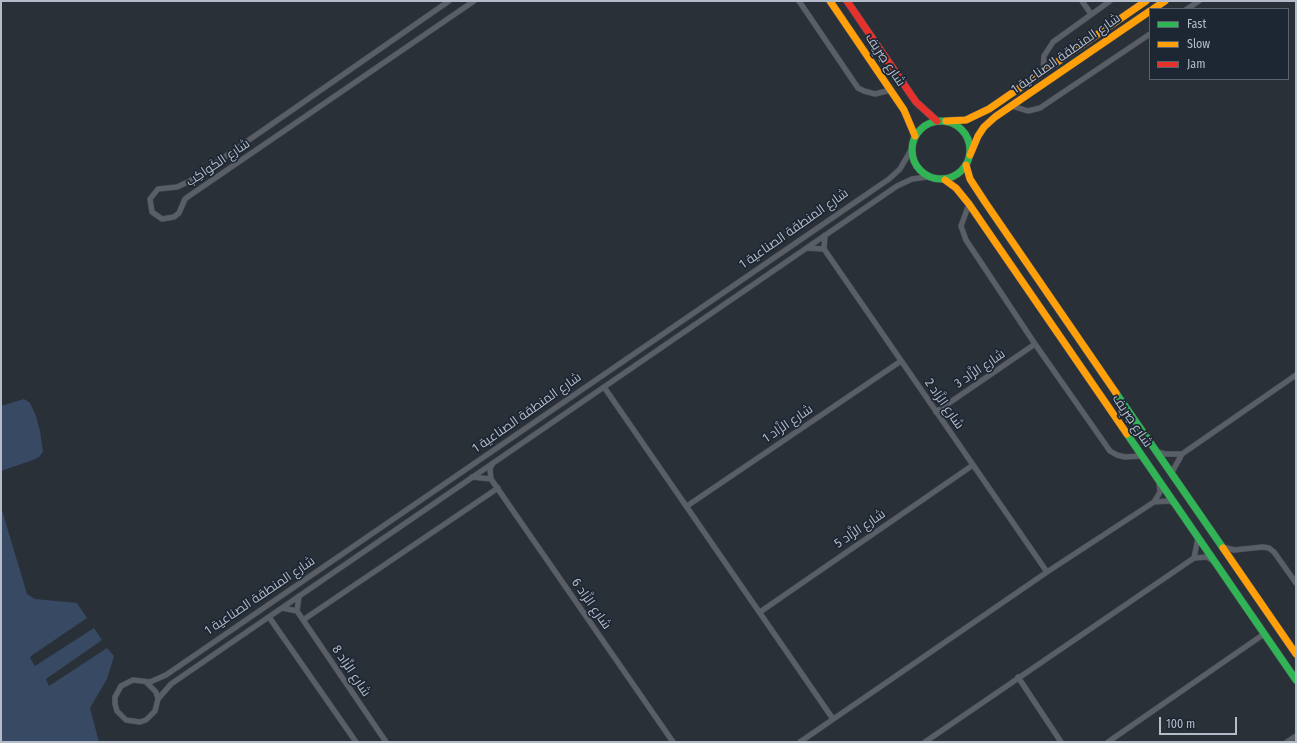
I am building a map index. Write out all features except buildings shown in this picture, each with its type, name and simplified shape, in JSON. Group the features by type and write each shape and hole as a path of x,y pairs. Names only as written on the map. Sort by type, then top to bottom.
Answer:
{"main road":[{"name":"شارع صِرِيف","path":"830,1 908,116 915,136"},
{"name":"شارع صِرِيف","path":"847,1 916,102 937,121"},
{"name":"شارع المنطقة الصناعية 1","path":"946,121 956,122 976,116 1146,1"},
{"path":"1154,8 1164,1"},
{"name":"شارع المنطقة الصناعية 1","path":"970,155 974,142 984,127 1149,12"},
{"path":"937,121 946,121 954,124 965,133 970,146 970,155 966,165 953,177 945,180 927,177 915,165 911,150 915,136 928,124 937,121"},
{"name":"شارع صِرِيف","path":"966,165 970,179 984,202 1172,472 1296,654"},
{"name":"شارع صِرِيف","path":"945,180 956,188 969,204 1296,680"}],"street":[{"name":"شارع الكَواكِب","path":"449,1 190,181 177,187 158,189 150,199 152,212 162,219 174,217 179,212 185,199 189,196 474,1"},
{"path":"799,1 858,88 864,92 875,94 891,90"},
{"path":"1082,1 1092,14"},
{"path":"1042,72 1044,56 1048,48 1110,1"},
{"path":"1188,8 1199,1"},
{"path":"1012,106 1028,110 1040,108 1149,35"},
{"name":"شارع المنطقة الصناعية 1","path":"911,150 900,169 879,185 172,671 158,679 146,682 133,680 121,686 115,697 117,711 126,720 140,722 151,716 155,712 158,699 171,684 901,183 912,179 927,177"},
{"path":"969,204 961,226 966,240 1035,344 1110,451 1125,457 1141,456"},
{"path":"806,248 824,249 825,235"},
{"name":"شارع الزَّاد 2","path":"824,249 1047,572"},
{"name":"شارع الزَّاد 3","path":"936,412 1035,344"},
{"name":"شارع الزَّاد 1","path":"687,506 901,361"},
{"path":"1172,472 1182,454 1296,375"},
{"path":"604,386 833,719"},
{"path":"1158,452 1165,454 1182,454"},
{"path":"472,477 491,479 490,469 493,463"},
{"name":"شارع الزَّاد 5","path":"760,612 973,465"},
{"name":"شارع الزَّاد 6","path":"491,479 673,742"},
{"path":"800,742 1047,572 1154,502 1160,492 1159,482"},
{"path":"303,620 498,488"},
{"path":"1154,502 1168,501 1174,503"},
{"path":"1194,558 1198,538"},
{"path":"1223,547 1234,550 1263,547 1269,548 1296,584"},
{"path":"925,742 1194,558 1207,557 1213,560"},
{"path":"282,608 297,612 299,596"},
{"name":"شارع الزَّاد 8","path":"297,612 386,742"},
{"path":"269,617 356,742"},
{"path":"1108,742 1264,634"},
{"path":"1018,677 1061,742"},
{"path":"146,682 156,692 158,699"},
{"path":"1287,742 1296,736"}],"water":[{"path":"24,399 30,403 36,416 43,452 39,457 33,460 1,471 1,406"},
{"path":"1,507 27,594 35,599 77,603 87,618 31,656 30,658 35,666 94,628 102,640 46,679 49,686 107,648 114,656 107,679 90,708 99,742 1,742"}],"traffic: fast":[{"path":"935,121 947,121 962,129 970,144 970,150 970,156 962,171 947,179 935,179 920,171 912,156 912,144 920,129 935,121"},
{"path":"1116,393 1223,548"},
{"path":"1127,434 1296,680"}],"traffic: slow":[{"path":"830,1 904,110 915,136"},
{"path":"946,121 966,120 989,109 1146,1"},
{"path":"1154,8 1165,1"},
{"path":"970,155 978,136 984,127 995,117 1149,12"},
{"path":"966,165 970,179 985,202 1116,393"},
{"path":"945,180 956,188 969,204 1127,434"},
{"path":"1223,548 1296,654"}],"traffic: jam":[{"path":"847,1 916,102 937,121"}]}
